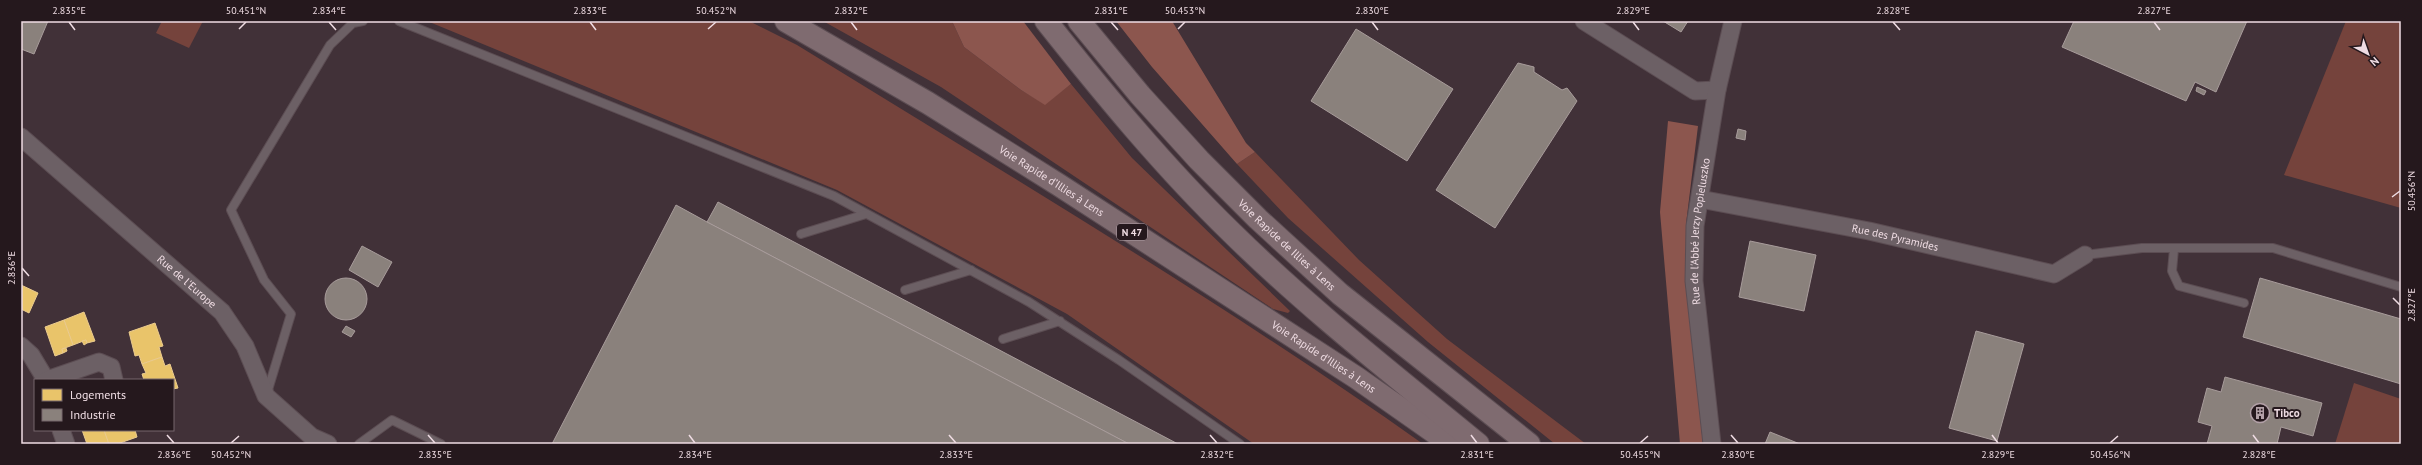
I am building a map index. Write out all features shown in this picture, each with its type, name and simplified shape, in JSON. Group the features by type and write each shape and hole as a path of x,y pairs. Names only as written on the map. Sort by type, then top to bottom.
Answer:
{"highway":[{"name":"Voie Rapide d’Illies à Lens","path":"786,21 928,104 1059,185 1344,369 1451,444"},
{"path":"1046,21 1141,135 1230,231 1311,306 1478,444"},
{"name":"Voie Rapide de Illies à Lens","path":"1079,22 1199,160 1258,219 1340,294 1525,441"}],"street":[{"path":"1584,21 1695,91 1716,90"},
{"name":"Rue de l'Abbé Jerzy Popieluszko","path":"1712,444 1694,281 1695,226 1716,90 1733,21"},
{"name":"Rue de l'Europe","path":"21,137 222,312 245,346 266,396 312,436 328,444"},
{"name":"Rue des Pyramides","path":"1700,198 1869,230 2054,274 2085,254"},
{"path":"21,346 31,355 46,379"},
{"path":"50,379 99,362 111,367 114,379"},
{"path":"61,431 66,444"}],"lane":[{"path":"266,396 291,314 264,280 231,210 330,45 353,23 363,21"},
{"path":"400,21 834,196 1029,302 1060,321 1240,444"},
{"path":"801,234 866,214"},
{"path":"2085,254 2142,248 2273,248 2401,287"},
{"path":"2174,249 2172,271 2179,286 2244,303"},
{"path":"906,290 970,270"},
{"path":"1003,339 1060,321"},
{"path":"359,444 392,420 441,444"}],"shaded area":[{"path":"162,21 203,21 189,48 156,33"},
{"path":"427,21 749,21 797,45 1192,289 1347,391 1423,444 1254,444 1067,314 837,190"},
{"path":"823,21 952,21 964,47 1021,90 1045,104 1071,84 1132,158 1290,311 1288,313 1273,309 941,87"},
{"path":"952,21 1023,21 1071,84 1045,105 1021,90 964,47"},
{"path":"1116,21 1172,21 1246,143 1255,152 1237,164 1152,67"},
{"path":"2346,21 2401,21 2401,208 2284,175"},
{"path":"1668,121 1698,126 1686,224 1686,281 1703,444 1680,444 1660,212"},
{"path":"1255,152 1359,260 1447,339 1586,444 1555,444 1428,342 1288,218 1237,164"},
{"path":"2354,383 2401,399 2401,444 2335,444"}],"building: Logements":[{"path":"21,285 38,293 29,313 21,309"},
{"path":"84,312 95,341 87,343 86,340 73,345 64,320"},
{"path":"64,320 73,345 62,349 63,353 55,356 45,327"},
{"path":"155,323 163,346 159,347 162,357 142,364 139,355 135,356 129,332"},
{"path":"86,340 87,343 84,345 82,341"},
{"path":"66,348 67,351 63,353 62,349"},
{"path":"162,357 165,366 170,364 178,388 174,389 174,379 144,379 142,374 146,373 142,364"},
{"path":"82,431 104,431 109,444 87,444"},
{"path":"104,431 135,431 137,437 117,444 109,444"}],"building: Industrie":[{"path":"21,21 48,21 34,54 21,49"},
{"path":"1663,21 1688,21 1681,32"},
{"path":"2074,21 2247,21 2216,92 2195,82 2186,101 2062,47"},
{"path":"1356,29 1453,89 1407,161 1311,101"},
{"path":"1518,63 1534,67 1534,72 1562,90 1567,88 1577,101 1495,228 1436,190"},
{"path":"2197,87 2206,91 2204,95 2196,91"},
{"path":"1738,129 1746,131 1745,140 1736,138"},
{"path":"718,202 1178,444 1129,444 707,222"},
{"path":"676,205 707,222 1129,444 552,444"},
{"path":"1750,241 1816,255 1804,311 1739,297"},
{"path":"362,246 392,262 378,287 349,270"},
{"path":"342,278 350,278 361,284 367,295 367,303 361,314 350,320 342,320 331,314 325,303 325,295 331,284"},
{"path":"2260,278 2401,319 2401,384 2243,337"},
{"path":"346,326 355,331 351,337 342,332"},
{"path":"1976,331 2024,344 1997,441 1949,428"},
{"name":"Tibco","path":"2225,377 2322,403 2313,436 2281,427 2277,444 2207,444 2212,426 2198,422 2207,388 2221,392"},
{"path":"1770,432 1800,444 1765,444"}],"place":[{"name":"Tibco","path":"2260,413"}]}
